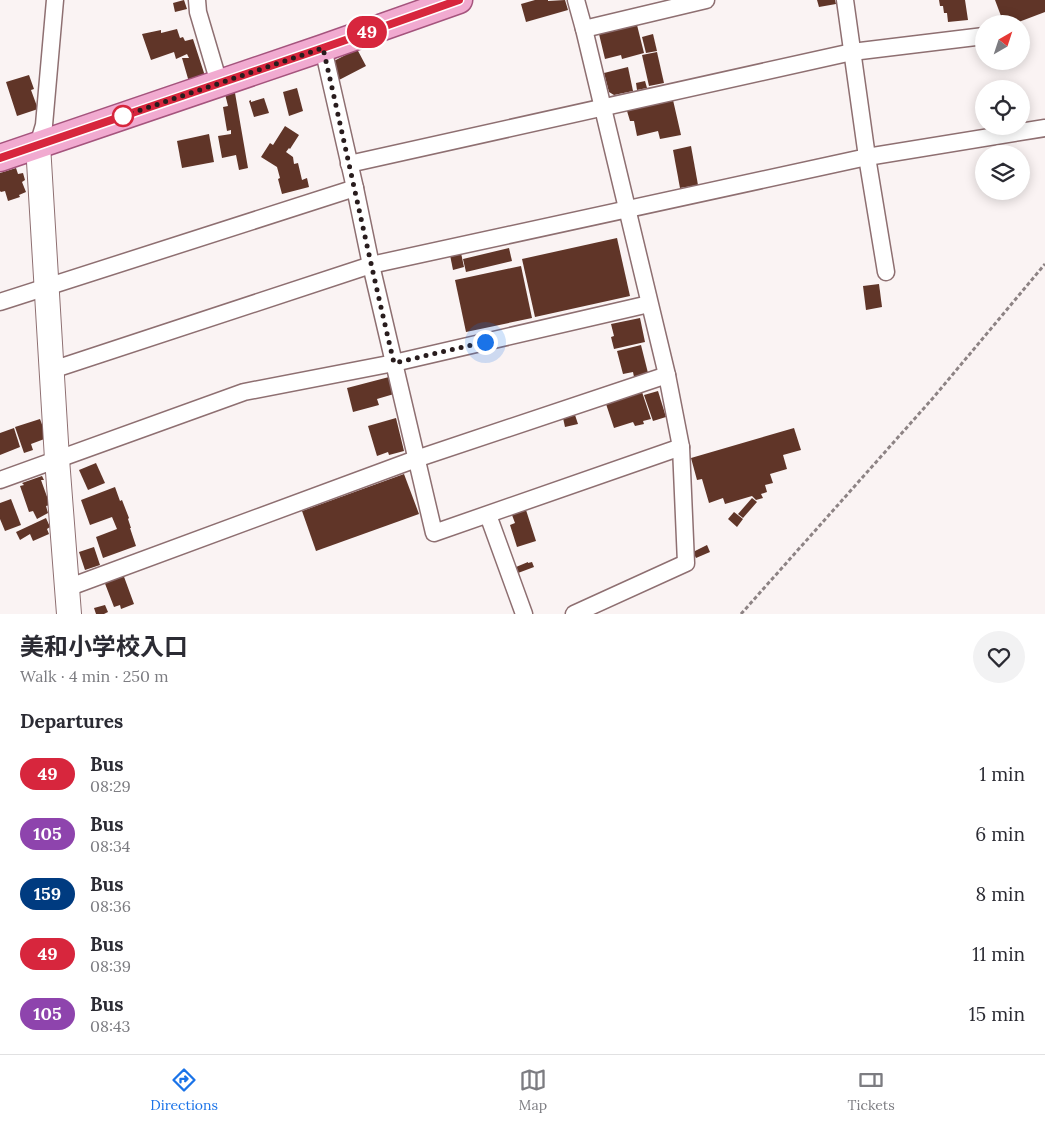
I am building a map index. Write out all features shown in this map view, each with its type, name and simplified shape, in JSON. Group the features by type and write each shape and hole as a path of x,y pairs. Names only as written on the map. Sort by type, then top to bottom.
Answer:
{"main road":[{"path":"0,158 459,0"}],"street":[{"path":"55,0 44,125 38,145 68,614"},
{"path":"197,0 198,12 219,83"},
{"path":"574,614 686,563 681,447 667,375 576,0"},
{"path":"584,28 706,0"},
{"path":"845,0 867,157 886,272"},
{"path":"349,164 852,52 975,37"},
{"path":"323,48 371,265 434,533 681,447"},
{"path":"52,370 371,265 867,157 1045,128"},
{"path":"0,302 355,188"},
{"path":"0,480 244,392 394,363 649,304"},
{"path":"66,588 416,459 667,375"},
{"path":"488,515 524,614"}],"path":[{"path":"741,614 933,398 1045,264"}],"building":[{"path":"184,0 187,9 175,12 173,3"},
{"path":"535,0 565,0 568,10 526,22 521,4"},
{"path":"817,0 835,0 836,4 819,7"},
{"path":"939,0 965,0 968,20 948,22 947,13 944,13 943,6 940,6"},
{"path":"995,0 1045,0 1045,12 1030,18 1030,15 1001,15"},
{"path":"637,25 644,53 622,59 621,55 605,59 599,34"},
{"path":"177,29 180,38 183,37 185,41 193,39 205,76 189,82 182,58 189,58 187,54 176,59 174,52 151,60 142,34 161,30 161,33"},
{"path":"653,34 657,51 646,53 642,37"},
{"path":"357,49 366,66 339,80 332,66 336,64 334,61"},
{"path":"657,52 664,83 649,86 642,55"},
{"path":"628,67 633,91 614,95 609,92 604,73"},
{"path":"29,75 34,89 31,90 38,109 17,116 6,82"},
{"path":"645,81 647,88 637,90 636,83"},
{"path":"297,88 303,111 289,116 283,92"},
{"path":"235,93 248,168 239,170 236,155 222,158 218,136 231,134 231,130 227,131 223,107 228,106 225,94"},
{"path":"264,98 269,113 254,117 249,101"},
{"path":"673,100 681,135 660,139 658,131 637,136 634,121 630,121 627,111"},
{"path":"285,126 299,135 286,152 293,157 294,164 298,163 302,180 307,178 309,187 282,194 277,167 261,157 270,143 273,145"},
{"path":"209,134 214,162 182,168 177,141"},
{"path":"691,146 698,185 680,188 673,150"},
{"path":"16,168 18,174 23,173 25,180 22,182 26,192 19,195 20,197 8,201 5,191 0,191 0,173"},
{"path":"617,238 630,296 535,317 522,259"},
{"path":"509,248 512,261 466,272 463,259"},
{"path":"461,253 464,267 453,270 450,255"},
{"path":"521,266 532,318 466,332 455,280"},
{"path":"879,284 882,307 866,310 863,286"},
{"path":"640,318 645,342 614,349 611,337 614,336 611,324"},
{"path":"641,345 648,373 634,377 633,372 623,374 617,351"},
{"path":"389,377 394,394 377,399 379,405 353,412 347,388"},
{"path":"658,391 666,417 653,421 644,395"},
{"path":"642,392 651,419 643,421 644,424 635,426 633,422 614,428 606,404"},
{"path":"575,415 578,424 565,427 563,418"},
{"path":"396,418 404,451 389,455 388,452 377,456 368,426"},
{"path":"40,419 47,438 31,444 33,450 24,453 15,427"},
{"path":"14,428 20,447 0,455 0,433"},
{"path":"794,428 801,450 783,455 787,469 770,474 773,483 765,485 767,492 761,494 763,498 756,500 752,496 725,504 723,498 709,503 702,479 697,480 691,458"},
{"path":"96,463 105,483 88,490 79,470"},
{"path":"404,474 419,514 316,551 302,511"},
{"path":"42,476 44,480 41,480 50,505 46,506 48,513 37,519 33,511 29,512 20,486 24,485 22,483"},
{"path":"115,487 129,518 136,546 103,558 96,537 117,529 112,517 90,525 81,500"},
{"path":"752,498 757,502 743,518 738,514"},
{"path":"11,499 21,525 5,531 0,519 0,503"},
{"path":"526,510 536,541 517,547 510,525 515,523 512,515"},
{"path":"734,512 743,519 737,527 728,519"},
{"path":"46,518 50,527 47,529 49,534 33,541 30,534 20,540 16,532"},
{"path":"707,545 710,552 696,558 693,552"},
{"path":"94,547 100,565 85,570 79,552"},
{"path":"532,562 534,567 518,573 516,567"},
{"path":"123,574 134,604 121,609 120,605 114,607 104,581"},
{"path":"105,605 108,612 96,614 94,608"}],"bus line":[{"name":"49","path":"0,158 459,0"}],"route":[{"path":"123,116 323,48 394,363 485,342"}]}
